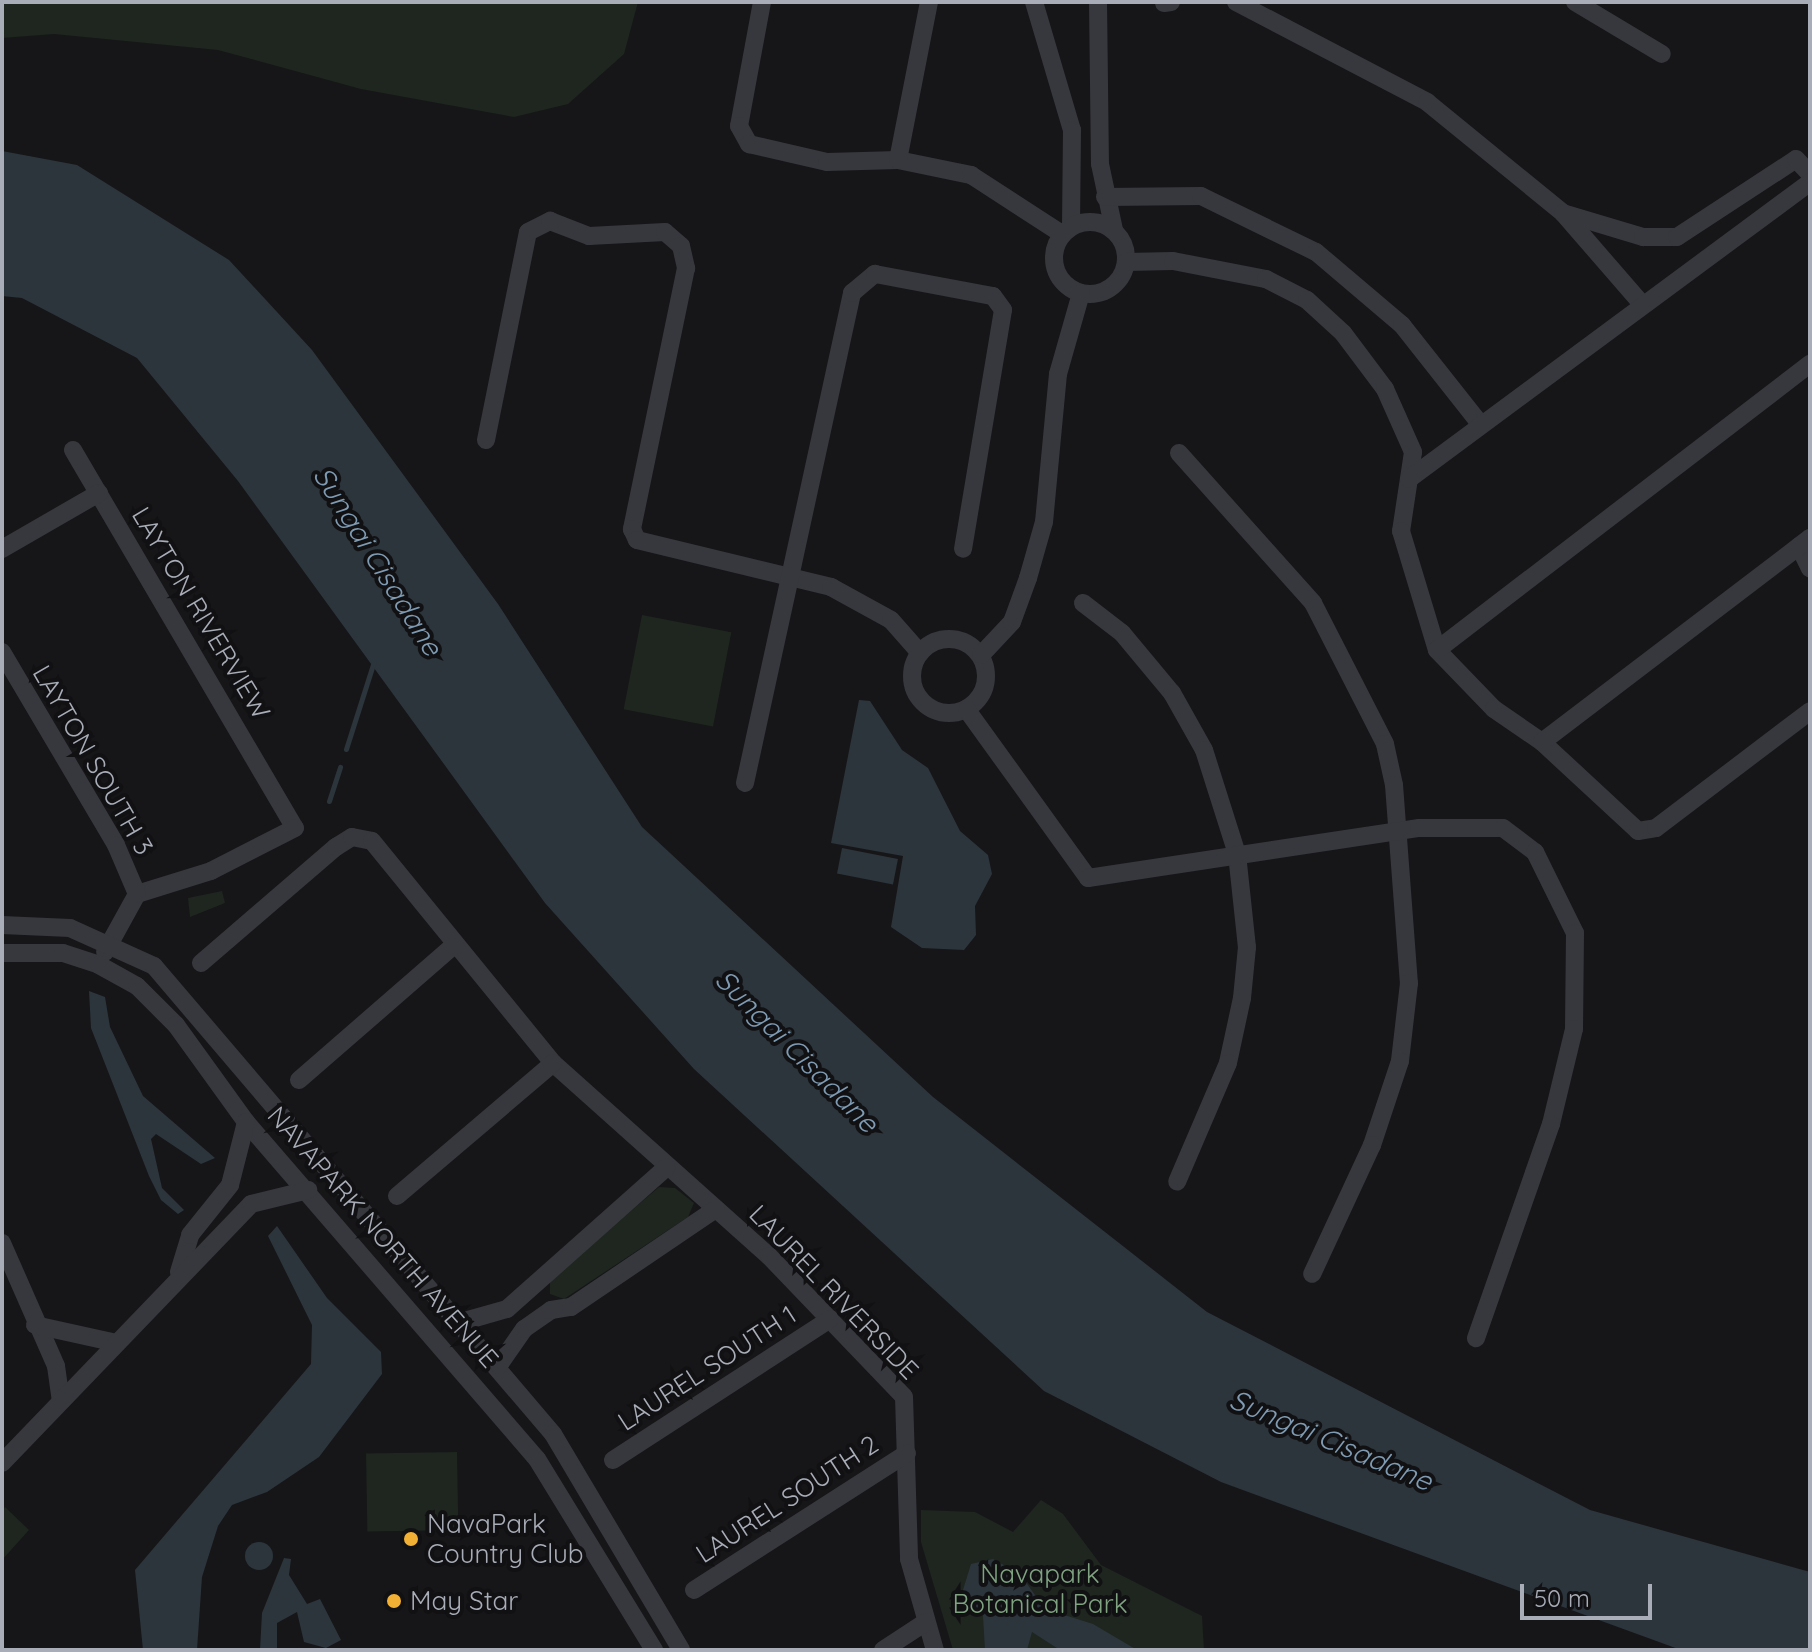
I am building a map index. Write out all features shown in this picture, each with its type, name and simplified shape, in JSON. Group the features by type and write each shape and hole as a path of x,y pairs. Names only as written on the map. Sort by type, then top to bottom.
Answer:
{"street":[{"path":"762,2 742,136 768,151 827,162 898,160 971,175 1066,230 1093,221 1114,230"},
{"path":"898,160 929,2"},
{"path":"1034,2 1072,130 1066,230 1055,268 1081,293"},
{"path":"1081,293 1115,284 1126,262 1105,197 1098,2"},
{"path":"1164,3 1171,2"},
{"path":"1236,2 1427,102 1563,213 1641,303"},
{"path":"1575,2 1662,54"},
{"path":"1563,213 1668,239 1796,159 1810,174"},
{"path":"1409,479 1641,303 1810,182"},
{"path":"1105,197 1201,196 1316,252 1402,325 1481,425"},
{"path":"486,440 528,232 550,221 589,236 665,232 681,246 686,268 632,529 647,547 786,572 870,606 920,653"},
{"path":"1126,262 1228,270 1307,300 1385,389 1413,452 1401,531 1437,650 1494,709 1542,742 1644,833 1810,711"},
{"path":"745,783 786,572 852,293 875,274 993,296 1003,310 963,549"},
{"path":"981,655 951,639 920,653 911,676 920,700 942,713 967,710 984,691 981,655 1012,622 1044,522 1058,374 1081,293"},
{"path":"1437,650 1810,364"},
{"name":"LAYTON RIVERVIEW","path":"73,450 285,803 290,835 137,894"},
{"path":"1179,453 1276,558 1346,659 1385,744 1399,831 1409,983 1400,1061 1372,1145 1312,1274"},
{"path":"2,549 99,493"},
{"path":"1542,742 1804,542 1810,569"},
{"path":"1083,603 1122,633 1172,693 1204,750 1237,854 1247,947 1240,1010 1228,1063 1177,1182"},
{"name":"LAYTON SOUTH 3","path":"2,652 116,845 137,894"},
{"path":"967,710 1088,878 1399,831 1472,827 1520,834 1562,894 1575,933 1574,1029 1565,1071 1476,1338"},
{"name":"LAUREL RIVERSIDE","path":"201,963 336,847 352,837 372,841 452,947 553,1063 666,1168 716,1209 830,1319 904,1397 909,1559 935,1650"},
{"path":"99,965 137,894"},
{"path":"2,925 70,928 109,942 154,966 499,1365 597,1502 681,1650"},
{"path":"299,1080 452,947"},
{"name":"NAVAPARK NORTH AVENUE","path":"2,953 63,953 99,965 137,986 176,1025 246,1122 486,1393 577,1515 654,1650"},
{"path":"397,1196 553,1063"},
{"path":"178,1275 190,1235 230,1185 246,1122"},
{"path":"461,1322 507,1309 666,1168"},
{"path":"230,1185 251,1204"},
{"path":"2,1463 112,1342 251,1204 308,1190"},
{"name":"LAUREL RIVERSIDE","path":"499,1365 524,1329 551,1310 571,1307 716,1209"},
{"path":"2,1243 35,1325 56,1366 61,1400"},
{"path":"530,1286 551,1310"},
{"name":"LAUREL SOUTH 1","path":"613,1460 830,1319"},
{"path":"35,1325 112,1342"},
{"name":"LAUREL SOUTH 2","path":"694,1590 907,1453"},
{"path":"577,1515 597,1502"},
{"path":"883,1650 926,1622"}],"green space":[{"path":"2,2 638,2 624,54 568,104 514,117 361,89 218,50 54,34 2,38"},
{"path":"642,615 731,632 713,727 624,709"},
{"path":"222,891 225,903 190,917 188,898"},
{"path":"659,1187 675,1188 694,1203 688,1217 564,1299 550,1294 550,1280"},
{"path":"457,1452 458,1530 367,1532 366,1454"},
{"name":"Navapark Botanical Park","path":"1041,1500 1063,1514 1101,1565 1202,1616 1204,1650 953,1650 921,1542 921,1510 975,1512 1013,1532"},
{"path":"5,1507 29,1530 2,1560 2,1511"}],"water":[{"name":"Sungai Cisadane","path":"2,151 77,165 229,260 312,350 498,604 642,827 933,1097 1207,1312 1590,1510 1810,1572 1810,1650 1681,1650 1221,1482 1044,1391 694,1069 545,903 238,481 137,358 22,298 2,296"},
{"path":"859,700 870,701 902,750 928,768 960,831 988,855 992,874 975,906 976,935 964,950 922,948 891,927 903,856 831,843"},
{"path":"842,848 898,859 893,884 837,874"},
{"path":"89,991 105,997 110,1027 143,1096 215,1158 201,1164 156,1134 151,1139 162,1188 184,1210 178,1214 161,1200 149,1176 91,1028"},
{"path":"277,1226 327,1298 381,1352 382,1374 319,1457 267,1492 232,1505 218,1526 202,1577 197,1650 143,1650 135,1570 311,1364 312,1325 268,1236"},
{"path":"259,1542 269,1546 273,1556 269,1566 259,1570 249,1566 245,1556 249,1546"},
{"path":"284,1558 291,1559 289,1575 307,1604 320,1599 341,1640 326,1648 304,1642 297,1612 277,1623 277,1650 260,1650 262,1613"},
{"path":"993,1559 1020,1574 1045,1609 1093,1624 1137,1650 1060,1650 1032,1632 1027,1650 985,1650 983,1616 963,1590 971,1564"}],"waterway":[{"path":"346,749 374,661"},
{"path":"329,801 340,767"}],"place":[{"name":"NavaPark Country Club","path":"411,1539"},
{"name":"May Star","path":"394,1601"}]}
